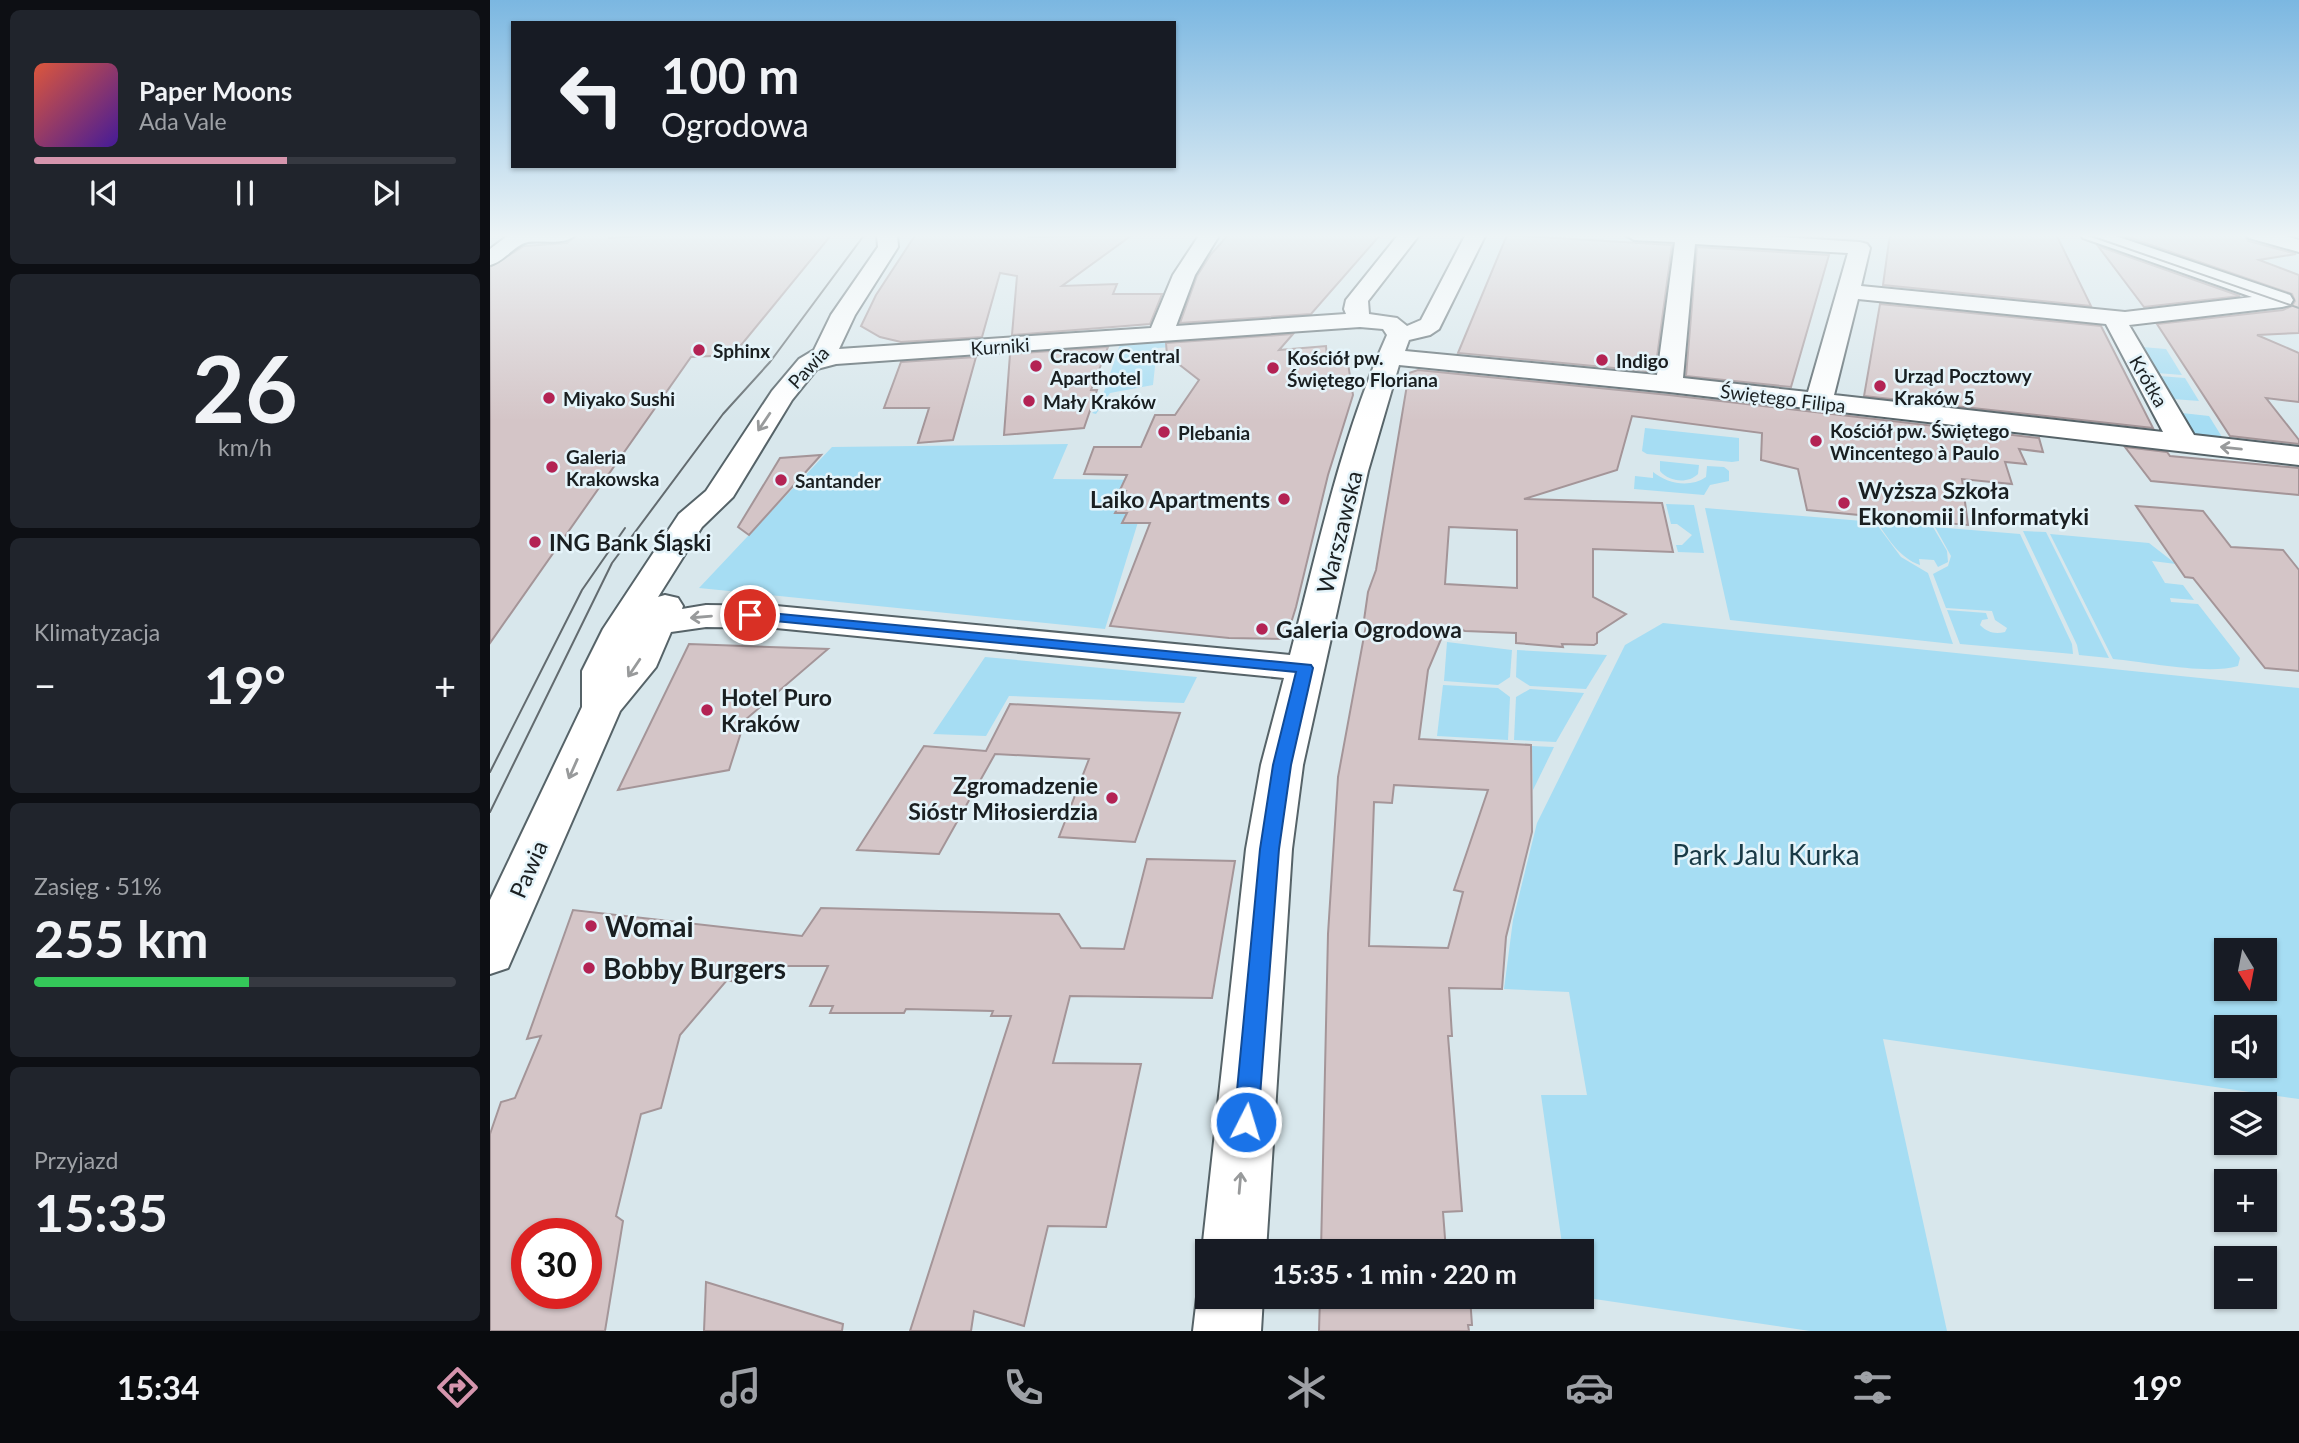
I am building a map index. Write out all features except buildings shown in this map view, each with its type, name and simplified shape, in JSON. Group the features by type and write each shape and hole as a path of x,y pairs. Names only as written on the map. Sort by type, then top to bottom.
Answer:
{"street":[{"name":"Pawia","path":"490,954 503,897 602,707 637,667 639,626 678,582 719,519 717,497 781,397 808,364 824,354 831,344 843,315 855,296"},
{"path":"1160,335 1176,296"},
{"path":"1360,296 1355,309 1360,320"},
{"path":"1395,346 1431,324 1445,296"},
{"path":"1669,384 1679,296"},
{"path":"1819,402 1846,296"},
{"path":"1898,296 2117,318 2291,303"},
{"path":"2271,296 2291,303"},
{"name":"Krótka","path":"2117,318 2118,328 2184,443"},
{"name":"Kurniki","path":"808,364 835,357 1360,320 1389,323 1397,328 1395,346"},
{"name":"Świętego Filipa","path":"1395,346 1669,384 2299,456"},
{"name":"Warszawska","path":"1235,1239 1269,849 1282,765 1353,471 1384,370 1395,346"},
{"path":"639,626 706,616 776,617 1305,668"},
{"path":"1227,1331 1229,1309"}],"green space":[{"path":"1173,341 1173,347 1157,348 1153,385 1110,393 1096,414 1092,413 1099,407 1120,344"},
{"path":"2142,347 2166,349 2182,375 2157,373"},
{"path":"2159,376 2185,378 2199,401 2173,399"},
{"path":"2182,413 2209,416 2222,437 2194,434"},
{"path":"1645,428 1739,438 1739,461 1647,454 1642,451"},
{"path":"1068,444 1053,479 1151,480 1105,629 699,588 832,447"},
{"path":"1660,461 1699,465 1698,474 1684,480 1673,479 1660,471"},
{"path":"1707,466 1724,467 1729,471 1729,481 1710,485 1704,495 1634,489 1635,476 1653,478 1653,472 1672,482 1693,483 1706,477"},
{"path":"1666,504 1694,505 1704,553 1678,552 1676,545 1682,545 1692,535 1677,524 1671,524"},
{"path":"1705,508 1875,522 1901,557 1928,573 1953,644 1730,620"},
{"path":"1877,522 1933,527 1947,551 1948,562 1938,567 1934,560 1919,559 1920,565 1913,562 1895,548"},
{"path":"1935,527 2020,534 2072,644 2073,654 1960,644 1947,610 1986,613 1988,619 1982,620 1980,625 1986,630 1998,633 2005,632 2007,628 1995,620 1992,611 1946,608 1933,574 1948,566 1951,556"},
{"path":"2023,531 2046,532 2109,658 2079,655 2077,645"},
{"path":"2050,534 2149,543 2176,564 2152,561 2165,583 2183,585 2194,600 2170,598 2171,602 2198,604 2240,658 2238,666 2194,669 2113,659"},
{"name":"Park Jalu Kurka","path":"1663,623 2299,688 2299,1099 2277,1096 2277,1092 2250,1092 1883,1039 1947,1331 1810,1331 1594,1299 1594,1239 1561,1239 1541,1095 1587,1095 1569,992 1504,989 1513,920 1537,823 1625,645"},
{"path":"1447,642 1512,650 1510,677 1498,685 1444,681"},
{"path":"1517,650 1607,655 1586,689 1530,686 1516,677"},
{"path":"985,657 1197,677 1184,703 1009,696 986,736 933,734"},
{"path":"1443,685 1498,688 1510,697 1508,740 1437,736"},
{"path":"1530,689 1584,693 1556,742 1514,740 1516,697"},
{"path":"1532,746 1554,747 1533,790"}],"tram line":[{"path":"490,812 612,563 723,414 770,362 819,296"},
{"path":"2265,296 2299,308"},
{"path":"490,772 582,590 625,528"}],"place":[{"name":"Sphinx","path":"699,350"},
{"name":"Indigo","path":"1602,360"},
{"name":"Cracow Central Aparthotel","path":"1036,366"},
{"name":"Kościół pw. Świętego Floriana","path":"1273,368"},
{"name":"Urząd Pocztowy Kraków 5","path":"1880,386"},
{"name":"Miyako Sushi","path":"549,398"},
{"name":"Mały Kraków","path":"1029,401"},
{"name":"Plebania","path":"1164,432"},
{"name":"Kościół pw. Świętego Wincentego à Paulo","path":"1816,441"},
{"name":"Galeria Krakowska","path":"552,467"},
{"name":"Santander","path":"781,480"},
{"name":"Laiko Apartments","path":"1284,499"},
{"name":"Wyższa Szkoła Ekonomii i Informatyki","path":"1844,503"},
{"name":"ING Bank Śląski","path":"535,542"},
{"name":"Galeria Ogrodowa","path":"1262,629"},
{"name":"Hotel Puro Kraków","path":"707,710"},
{"name":"Zgromadzenie Sióstr Miłosierdzia","path":"1112,798"},
{"name":"Womai","path":"591,926"},
{"name":"Bobby Burgers","path":"589,968"}],"route":[{"path":"750,615 879,625 1305,668 1282,765 1269,849 1246,1122"}]}
